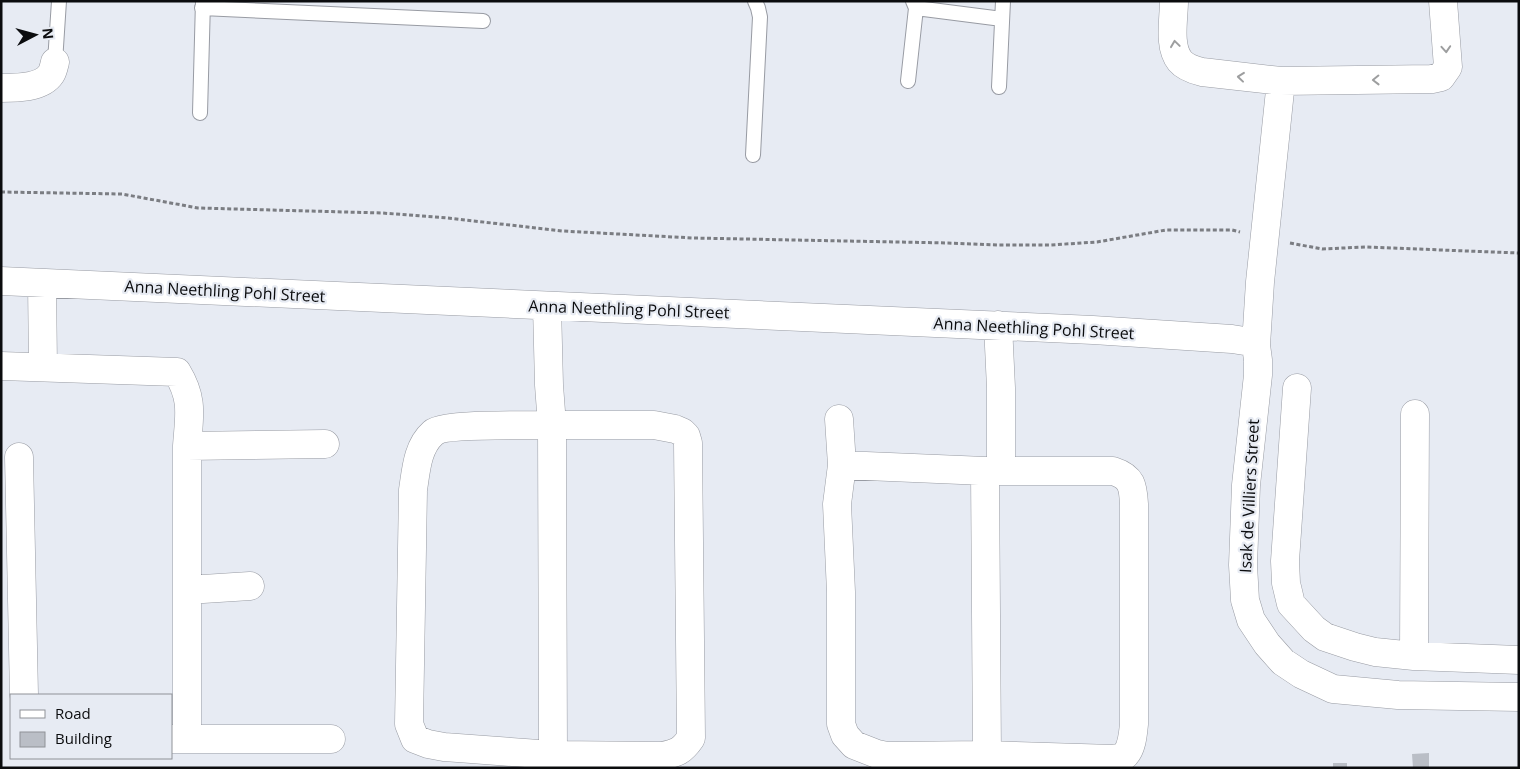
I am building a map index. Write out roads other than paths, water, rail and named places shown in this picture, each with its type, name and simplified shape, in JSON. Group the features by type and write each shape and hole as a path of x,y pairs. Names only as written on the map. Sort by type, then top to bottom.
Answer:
{"street":[{"path":"1174,1 1173,41 1181,62 1190,68 1202,72 1281,81 1432,79 1441,77 1448,67 1443,1"},
{"path":"1,88 29,86 42,82 51,74 55,62"},
{"name":"Isak de Villiers Street","path":"1281,81 1260,282 1256,345 1258,375 1246,485 1243,566 1245,600 1252,620 1267,644 1284,662 1301,674 1333,689 1398,695 1519,697"},
{"name":"Anna Neethling Pohl Street","path":"1,281 998,325 1232,339 1256,345"},
{"path":"42,283 43,367"},
{"path":"547,306 552,426 553,755"},
{"path":"987,755 993,471 1001,388 998,325"},
{"path":"1,366 177,372 187,392 190,405 187,446 187,590 179,739 331,739"},
{"path":"1297,388 1285,561 1286,583 1290,604 1304,620 1326,637 1375,652 1414,656 1519,660"},
{"path":"1414,656 1415,414"},
{"path":"839,419 842,465 837,504 841,592 841,724 845,734 854,745 887,756 987,755 1113,759 1124,756 1133,738 1134,724 1134,504 1133,487 1130,481 1120,473 1113,471 993,471 842,465"},
{"path":"654,425 675,429 686,436 688,443 691,738 684,748 675,754 662,756 553,755 444,747 414,739 409,724 413,490 418,461 425,443 434,432 452,428 654,425"},
{"path":"187,446 325,444"},
{"path":"19,456 24,694"},
{"path":"187,590 250,586"}],"lane":[{"path":"55,62 59,1"},
{"path":"753,156 760,17 755,1"},
{"path":"999,87 1003,1"},
{"path":"200,113 202,5 483,21"},
{"path":"908,82 915,5 1002,19"}]}
